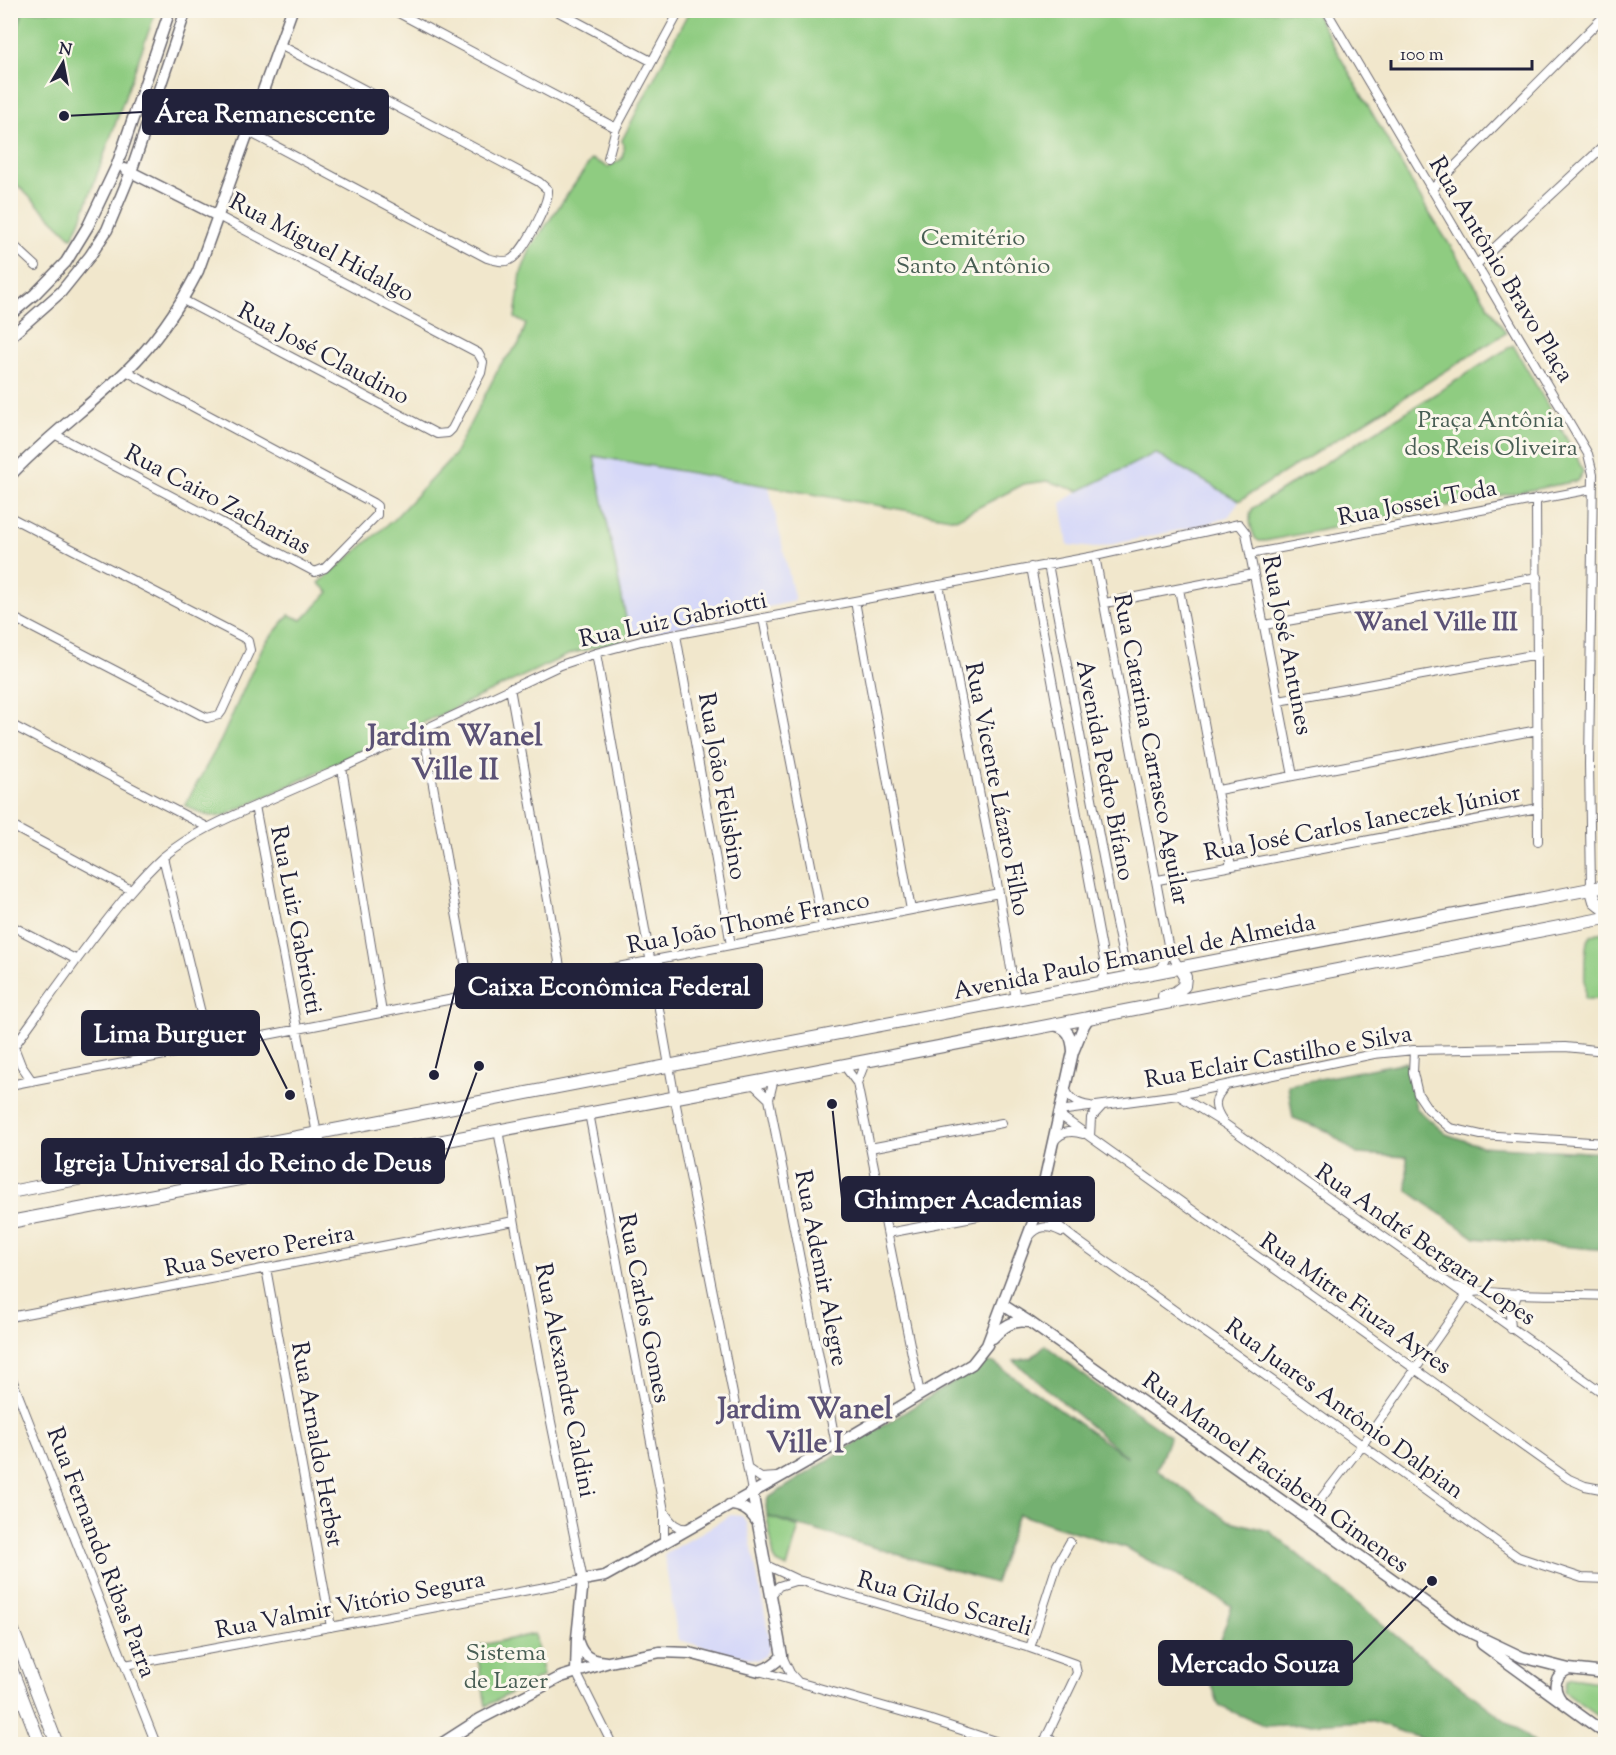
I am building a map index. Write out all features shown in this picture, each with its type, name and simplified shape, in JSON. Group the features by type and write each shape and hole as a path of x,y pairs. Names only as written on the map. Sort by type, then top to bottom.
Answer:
{"main road":[{"name":"Avenida Paulo Emanuel de Almeida","path":"10,1192 1605,886"},
{"path":"1591,887 1595,901 1605,910"},
{"path":"10,1222 752,1083 1605,918"},
{"path":"1109,1013 1135,1002 1180,991 1185,981 1179,967"},
{"path":"10,1623 57,1744"},
{"path":"10,1666 40,1744"}],"street":[{"path":"10,315 35,294 66,262 88,226 117,165 170,10"},
{"path":"10,337 61,292 90,256 107,230 131,172 186,10"},
{"path":"10,476 126,371 150,345 183,300 198,271 292,10"},
{"path":"393,10 616,128"},
{"path":"555,10 651,61"},
{"path":"609,158 616,128 680,10"},
{"name":"Rua Antônio Bravo Plaça","path":"1326,10 1588,454 1593,474 1589,764 1591,887"},
{"path":"1431,190 1605,14"},
{"path":"249,132 487,258 497,261 508,261 517,256 524,247 548,196 548,190 539,182 280,45"},
{"path":"1477,264 1605,144"},
{"name":"Rua Miguel Hidalgo","path":"117,165 478,353 482,357 483,367 448,433"},
{"path":"10,242 36,266"},
{"name":"Rua José Claudino","path":"183,300 437,434 448,433"},
{"name":"Rua Cairo Zacharias","path":"54,434 315,572 325,568 374,518 378,510 373,503 126,371"},
{"name":"Rua Jossei Toda","path":"1250,554 1592,489"},
{"path":"1536,499 1538,841"},
{"path":"10,517 244,638 250,646 248,656 222,711 213,718 200,716 10,616"},
{"name":"Rua José Antunes","path":"1239,524 1246,533 1293,776"},
{"name":"Rua Luiz Gabriotti","path":"317,1134 255,806 342,768 561,665 596,653 676,634 1095,556 1239,524"},
{"name":"Rua Catarina Carrasco Aguilar","path":"1095,556 1158,880 1169,950 1179,967"},
{"name":"Avenida Pedro Bifano","path":"1048,564 1125,966 1136,977"},
{"name":"Avenida Pedro Bifano","path":"1031,567 1104,960 1104,974 1100,984"},
{"path":"1105,603 1253,574"},
{"path":"1264,626 1538,577"},
{"name":"Rua Vicente Lázaro Filho","path":"939,585 999,893 1016,1000"},
{"path":"1179,589 1231,866"},
{"path":"855,601 911,910"},
{"path":"763,618 823,927"},
{"name":"Rua João Felisbino","path":"676,634 731,945"},
{"path":"596,653 675,1097 782,1656 790,1673 801,1684"},
{"path":"1279,701 1538,654"},
{"path":"510,688 562,978"},
{"path":"10,724 207,827"},
{"path":"423,730 471,995"},
{"path":"1218,790 1538,730"},
{"path":"342,768 382,1013"},
{"path":"32,1081 12,1049 131,890 164,857 207,827 255,806"},
{"name":"Rua José Carlos Ianeczek Júnior","path":"1158,880 1538,808"},
{"path":"10,825 131,890"},
{"path":"164,857 209,1046"},
{"name":"Rua João Thomé Franco","path":"10,1085 999,893"},
{"path":"1092,897 1110,894"},
{"path":"10,925 77,960"},
{"path":"1159,972 1169,950"},
{"path":"987,1345 1038,1209 1073,1052 1089,1017"},
{"path":"1053,1025 1060,1026 1068,1032 1073,1052"},
{"name":"Rua Eclair Castilho e Silva","path":"1059,1112 1178,1095 1374,1054 1414,1050 1565,1047 1605,1051"},
{"path":"1414,1050 1413,1073 1418,1094 1428,1109 1450,1128 1481,1135 1605,1143"},
{"path":"857,1083 866,1060"},
{"path":"843,1064 857,1083 920,1394"},
{"name":"Rua Ademir Alegre","path":"774,1078 769,1099 836,1445"},
{"path":"752,1083 769,1099"},
{"name":"Rua Eclair Castilho e Silva","path":"1065,1085 1066,1093 1071,1099 1086,1105 1102,1106"},
{"path":"1215,1109 1218,1096 1227,1085"},
{"path":"1196,1106 1192,1097 1202,1090"},
{"name":"Rua André Bergara Lopes","path":"1202,1090 1225,1124"},
{"name":"Rua André Bergara Lopes","path":"1178,1095 1225,1124 1605,1395"},
{"path":"1052,1146 1056,1137 1062,1133 1076,1132 1090,1136 1091,1118 1102,1106"},
{"name":"Rua Mitre Fiuza Ayres","path":"1059,1112 1569,1479 1585,1486 1605,1490"},
{"name":"Rua Carlos Gomes","path":"589,1113 664,1511 664,1543"},
{"path":"870,1148 1002,1124"},
{"name":"Rua Alexandre Caldini","path":"498,1130 549,1412 583,1580 576,1638 576,1672 612,1744"},
{"path":"317,1134 324,1147 340,1160"},
{"name":"Rua Juares Antônio Dalpian","path":"1038,1209 1076,1239 1518,1557 1582,1578 1605,1579"},
{"path":"888,1233 978,1216"},
{"name":"Rua Severo Pereira","path":"10,1317 514,1221"},
{"name":"Rua Juares Antônio Dalpian","path":"1034,1221 1076,1239"},
{"path":"1028,1238 1034,1230 1051,1227"},
{"name":"Rua Arnaldo Herbst","path":"266,1268 331,1627"},
{"path":"1449,1285 1485,1291 1605,1296"},
{"path":"1307,1517 1363,1444 1466,1297 1473,1292 1485,1291"},
{"path":"1511,1329 1510,1314 1518,1293"},
{"name":"Rua Manoel Faciabem Gimenes","path":"1003,1305 1463,1629 1522,1657 1569,1670 1605,1673"},
{"path":"583,1580 605,1576 836,1445 972,1364 1006,1325 1020,1321 1031,1323"},
{"name":"Rua Fernando Ribas Parra","path":"10,1374 156,1744"},
{"path":"1594,1388 1605,1388"},
{"path":"748,1469 761,1478 778,1477"},
{"path":"729,1505 748,1511 758,1525"},
{"path":"664,1511 672,1524 684,1529 690,1528"},
{"path":"1030,1648 1057,1565 1070,1542"},
{"name":"Rua Gildo Scareli","path":"766,1565 798,1580 1030,1648 1075,1664 1077,1673 1047,1736"},
{"name":"Rua Valmir Vitório Segura","path":"125,1665 583,1580"},
{"path":"771,1595 779,1586 798,1580"},
{"path":"1463,1629 1605,1734"},
{"path":"576,1638 581,1652 590,1658 609,1662"},
{"path":"441,1744 490,1714 561,1677 609,1662 660,1652 689,1653 759,1671 928,1719 1004,1744"},
{"path":"759,1671 769,1668 782,1656"},
{"path":"1561,1701 1556,1692 1556,1683 1560,1674 1569,1670"},
{"path":"1043,1744 1047,1736 1057,1744"}],"shaded area":[{"path":"1155,453 1239,501 1229,516 1207,524 1095,548 1068,545 1061,503 1079,491"},
{"path":"593,456 769,487 795,601 630,638"},
{"path":"731,1515 742,1516 747,1523 771,1645 765,1656 757,1660 678,1640 664,1555"}],"green space":[{"path":"10,11 23,11 11,53"},
{"path":"23,11 156,11 80,222 72,238 11,179 10,53"},
{"name":"Cemitério Santo Antônio","path":"689,11 1314,11 1428,211 1506,333 1239,501 1155,453 1079,491 1047,481 1024,484 956,519 594,456 630,638 570,654 224,816 204,814 185,805 221,740 263,646 289,615 302,620 329,592 319,583 394,519 454,455 501,364 519,344 526,324 515,318 521,273 531,247 592,159 608,167 622,159 624,149 622,140"},
{"name":"Praça Antônia dos Reis Oliveira","path":"1513,345 1577,457 1583,472 1577,481 1265,541 1255,538 1250,519 1253,508"},
{"path":"1605,932 1605,999 1585,999 1586,944 1593,934"},
{"path":"1406,1062 1416,1108 1446,1134 1481,1146 1605,1153 1605,1250 1475,1238 1407,1190 1407,1157 1357,1154 1327,1131 1293,1118 1288,1085"},
{"path":"1045,1345 1095,1384 1170,1436 1157,1470 1227,1520 1269,1531 1425,1659 1536,1744 1437,1744 1370,1721 1266,1726 1219,1706 1208,1673 1232,1606 1124,1547 1018,1514 995,1583 767,1516 768,1498 977,1367 983,1361 994,1363 1128,1458 1014,1361 1031,1358"},
{"path":"767,1516 799,1527 787,1568 777,1563 774,1558"},
{"name":"Sistema de Lazer","path":"535,1634 543,1676 486,1706 476,1646"},
{"path":"1571,1678 1605,1683 1605,1721 1564,1692 1566,1681"}],"place":[{"name":"Área Remanescente","path":"64,116"},
{"name":"Igreja Universal do Reino de Deus","path":"479,1066"},
{"name":"Caixa Econômica Federal","path":"434,1075"},
{"name":"Lima Burguer","path":"290,1095"},
{"name":"Ghimper Academias","path":"832,1104"},
{"name":"Mercado Souza","path":"1432,1581"}],"district":[{"name":"Wanel Ville III","path":"1436,621"},
{"name":"Jardim Wanel Ville II","path":"455,752"},
{"name":"Jardim Wanel Ville I","path":"805,1425"}]}
